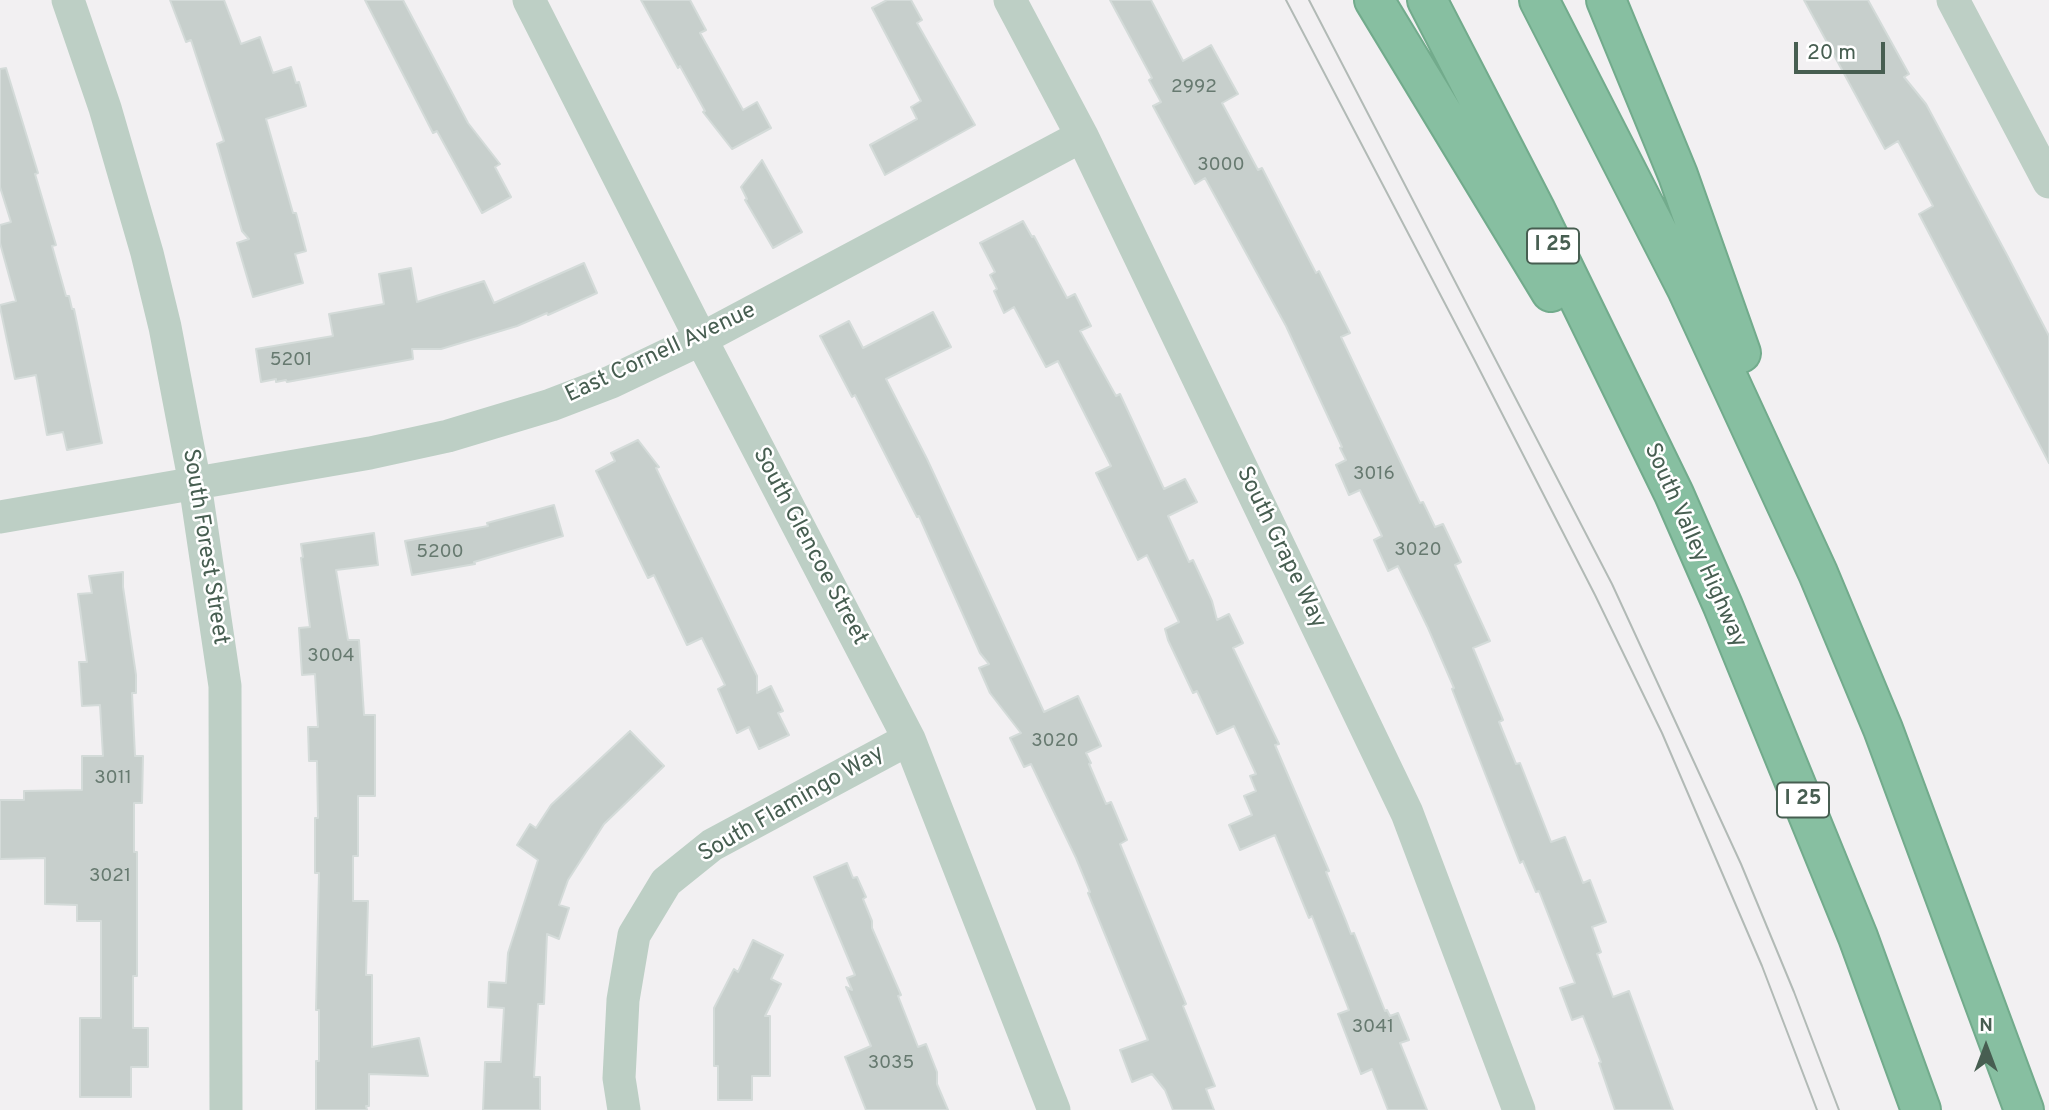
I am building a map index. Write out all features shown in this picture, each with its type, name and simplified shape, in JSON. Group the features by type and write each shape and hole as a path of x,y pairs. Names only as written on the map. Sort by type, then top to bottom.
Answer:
{"highway":[{"path":"1374,0 1674,494"},
{"name":"South Valley Highway","path":"1427,0 1536,211 1674,494 1723,606 1853,924 1921,1110"},
{"path":"1539,0 1687,289 1818,573 1883,729 2024,1110"},
{"path":"1606,0 1678,175 1818,573"}],"street":[{"name":"South Forest Street","path":"68,0 105,108 154,278 195,484 225,686 226,1110"},
{"name":"South Glencoe Street","path":"529,0 701,339 909,738 1054,1110"},
{"name":"South Grape Way","path":"1010,0 1082,136 1407,813 1519,1110"},
{"path":"1953,0 2049,181"},
{"name":"East Cornell Avenue","path":"0,517 412,444 514,417 590,391 701,339 1082,136"},
{"name":"South Flamingo Way","path":"624,1110 619,1078 623,1000 634,935 666,882 712,845 909,738"}],"building":[{"path":"170,0 224,0 241,44 260,37 273,73 291,67 296,83 299,82 306,106 266,119 306,251 295,254 303,283 253,297 237,243 249,239 242,231 217,144 224,141 191,40 186,42"},
{"path":"365,0 403,0 468,123 500,164 495,167 511,197 482,213 437,131 433,133"},
{"path":"641,0 690,0 706,30 700,33 743,110 757,102 771,128 732,149 703,112 705,111"},
{"path":"887,0 911,0 922,20 917,23 975,125 885,175 870,145 917,119 911,107 921,101 872,8"},
{"path":"1110,0 1151,0 1183,61 1211,45 1238,94 1222,103 1258,170 1262,168 1350,333 1341,337 1420,503 1423,502 1435,527 1443,524 1461,562 1455,565 1490,641 1473,648 1503,720 1499,722 1516,764 1520,763 1551,842 1565,837 1583,883 1590,880 1606,922 1592,927 1601,952 1597,954 1613,997 1629,991 1673,1110 1615,1110 1599,1063 1601,1062 1583,1016 1572,1020 1560,988 1575,983 1539,891 1536,892 1523,861 1520,863 1452,689 1454,688 1428,628 1398,566 1388,571 1374,540 1382,536 1360,490 1349,495 1336,465 1346,460 1340,448 1342,447 1286,326 1205,178 1195,184 1153,106 1161,102 1149,80 1152,78"},
{"path":"1804,0 1868,0 1909,74 1904,77 1926,104 2007,255 2049,336 2049,463 1919,214 1933,206 1898,141 1885,149"},
{"path":"6,68 38,173 35,174 56,245 52,246 66,296 69,296 74,309 102,443 67,450 63,432 47,435 36,375 15,379 0,307 16,301 0,243 0,225 11,222 0,187 0,69"},
{"path":"762,160 802,232 773,248 745,200 747,199 741,187"},
{"path":"1023,221 1032,237 1034,236 1067,298 1075,294 1091,326 1080,331 1116,396 1120,394 1164,489 1185,479 1197,502 1168,516 1189,562 1193,560 1212,601 1217,620 1229,614 1243,643 1233,648 1279,744 1275,745 1385,1011 1387,1010 1390,1016 1398,1013 1409,1040 1400,1043 1427,1110 1388,1110 1372,1069 1361,1074 1338,1014 1349,1010 1312,916 1309,918 1275,835 1240,850 1229,825 1252,815 1244,796 1256,791 1250,776 1256,774 1234,726 1217,734 1197,691 1193,693 1165,629 1179,622 1147,555 1138,560 1096,473 1111,466 1058,361 1046,367 1014,307 1004,313 994,291 997,289 990,275 995,272 980,243"},
{"path":"584,263 597,293 548,315 547,313 517,326 441,349 412,349 413,359 287,382 276,382 276,379 261,382 256,349 333,336 329,314 384,304 379,274 411,268 417,302 484,281 494,303"},
{"path":"933,312 951,347 886,379 927,459 1044,712 1078,696 1101,746 1086,753 1091,763 1089,764 1106,804 1111,802 1127,840 1120,844 1186,1004 1183,1006 1215,1086 1206,1089 1214,1110 1173,1110 1165,1090 1152,1074 1132,1082 1120,1050 1148,1040 1076,858 1031,764 1024,767 1010,738 1021,733 990,693 979,668 989,664 980,653 919,516 917,517 855,395 852,397 820,336 849,321 863,348"},
{"path":"638,440 659,467 656,468 757,676 757,693 771,686 783,711 778,713 789,735 759,749 749,727 737,733 718,689 725,685 702,638 687,645 654,575 648,578 596,471 615,461 611,453"},
{"path":"554,505 563,536 474,562 475,564 412,575 405,541 488,526 487,523"},
{"path":"374,533 378,565 336,570 348,640 359,640 364,715 375,715 375,796 358,796 358,856 353,856 353,901 368,901 366,975 372,975 372,1047 419,1038 428,1076 369,1074 367,1110 316,1110 316,1061 319,1061 319,1010 316,1010 319,873 315,873 317,761 309,761 308,727 318,727 315,674 302,675 299,628 310,627 301,544"},
{"path":"123,572 136,675 136,693 132,693 135,756 143,756 142,803 134,803 134,852 137,852 137,976 133,976 133,1028 148,1028 148,1067 131,1067 131,1097 80,1097 80,1018 101,1018 101,921 77,921 77,905 45,904 45,858 0,859 0,800 24,800 24,791 82,790 82,756 103,756 100,705 82,706 79,662 87,662 78,594 92,593 89,576"},
{"path":"630,731 664,766 604,824 568,880 559,905 569,908 559,939 547,934 544,1004 538,1004 534,1077 540,1077 540,1110 483,1110 485,1062 501,1062 504,1008 488,1007 489,982 506,983 508,953 538,860 517,845 530,824 536,828 551,805"},
{"path":"847,863 866,897 863,899 872,928 901,995 898,996 918,1047 926,1044 937,1072 937,1084 948,1110 866,1110 845,1057 871,1046 846,987 852,990 847,978 855,975 814,877"},
{"path":"753,940 783,955 771,979 781,984 765,1016 770,1016 770,1076 752,1076 752,1100 718,1100 718,1066 714,1066 714,1008 734,969 738,972"}],"tram line":[{"path":"1286,0 1474,359 1595,595 1662,733 1762,966 1817,1110"},
{"path":"1309,0 1612,584 1741,864 1839,1110"}]}
